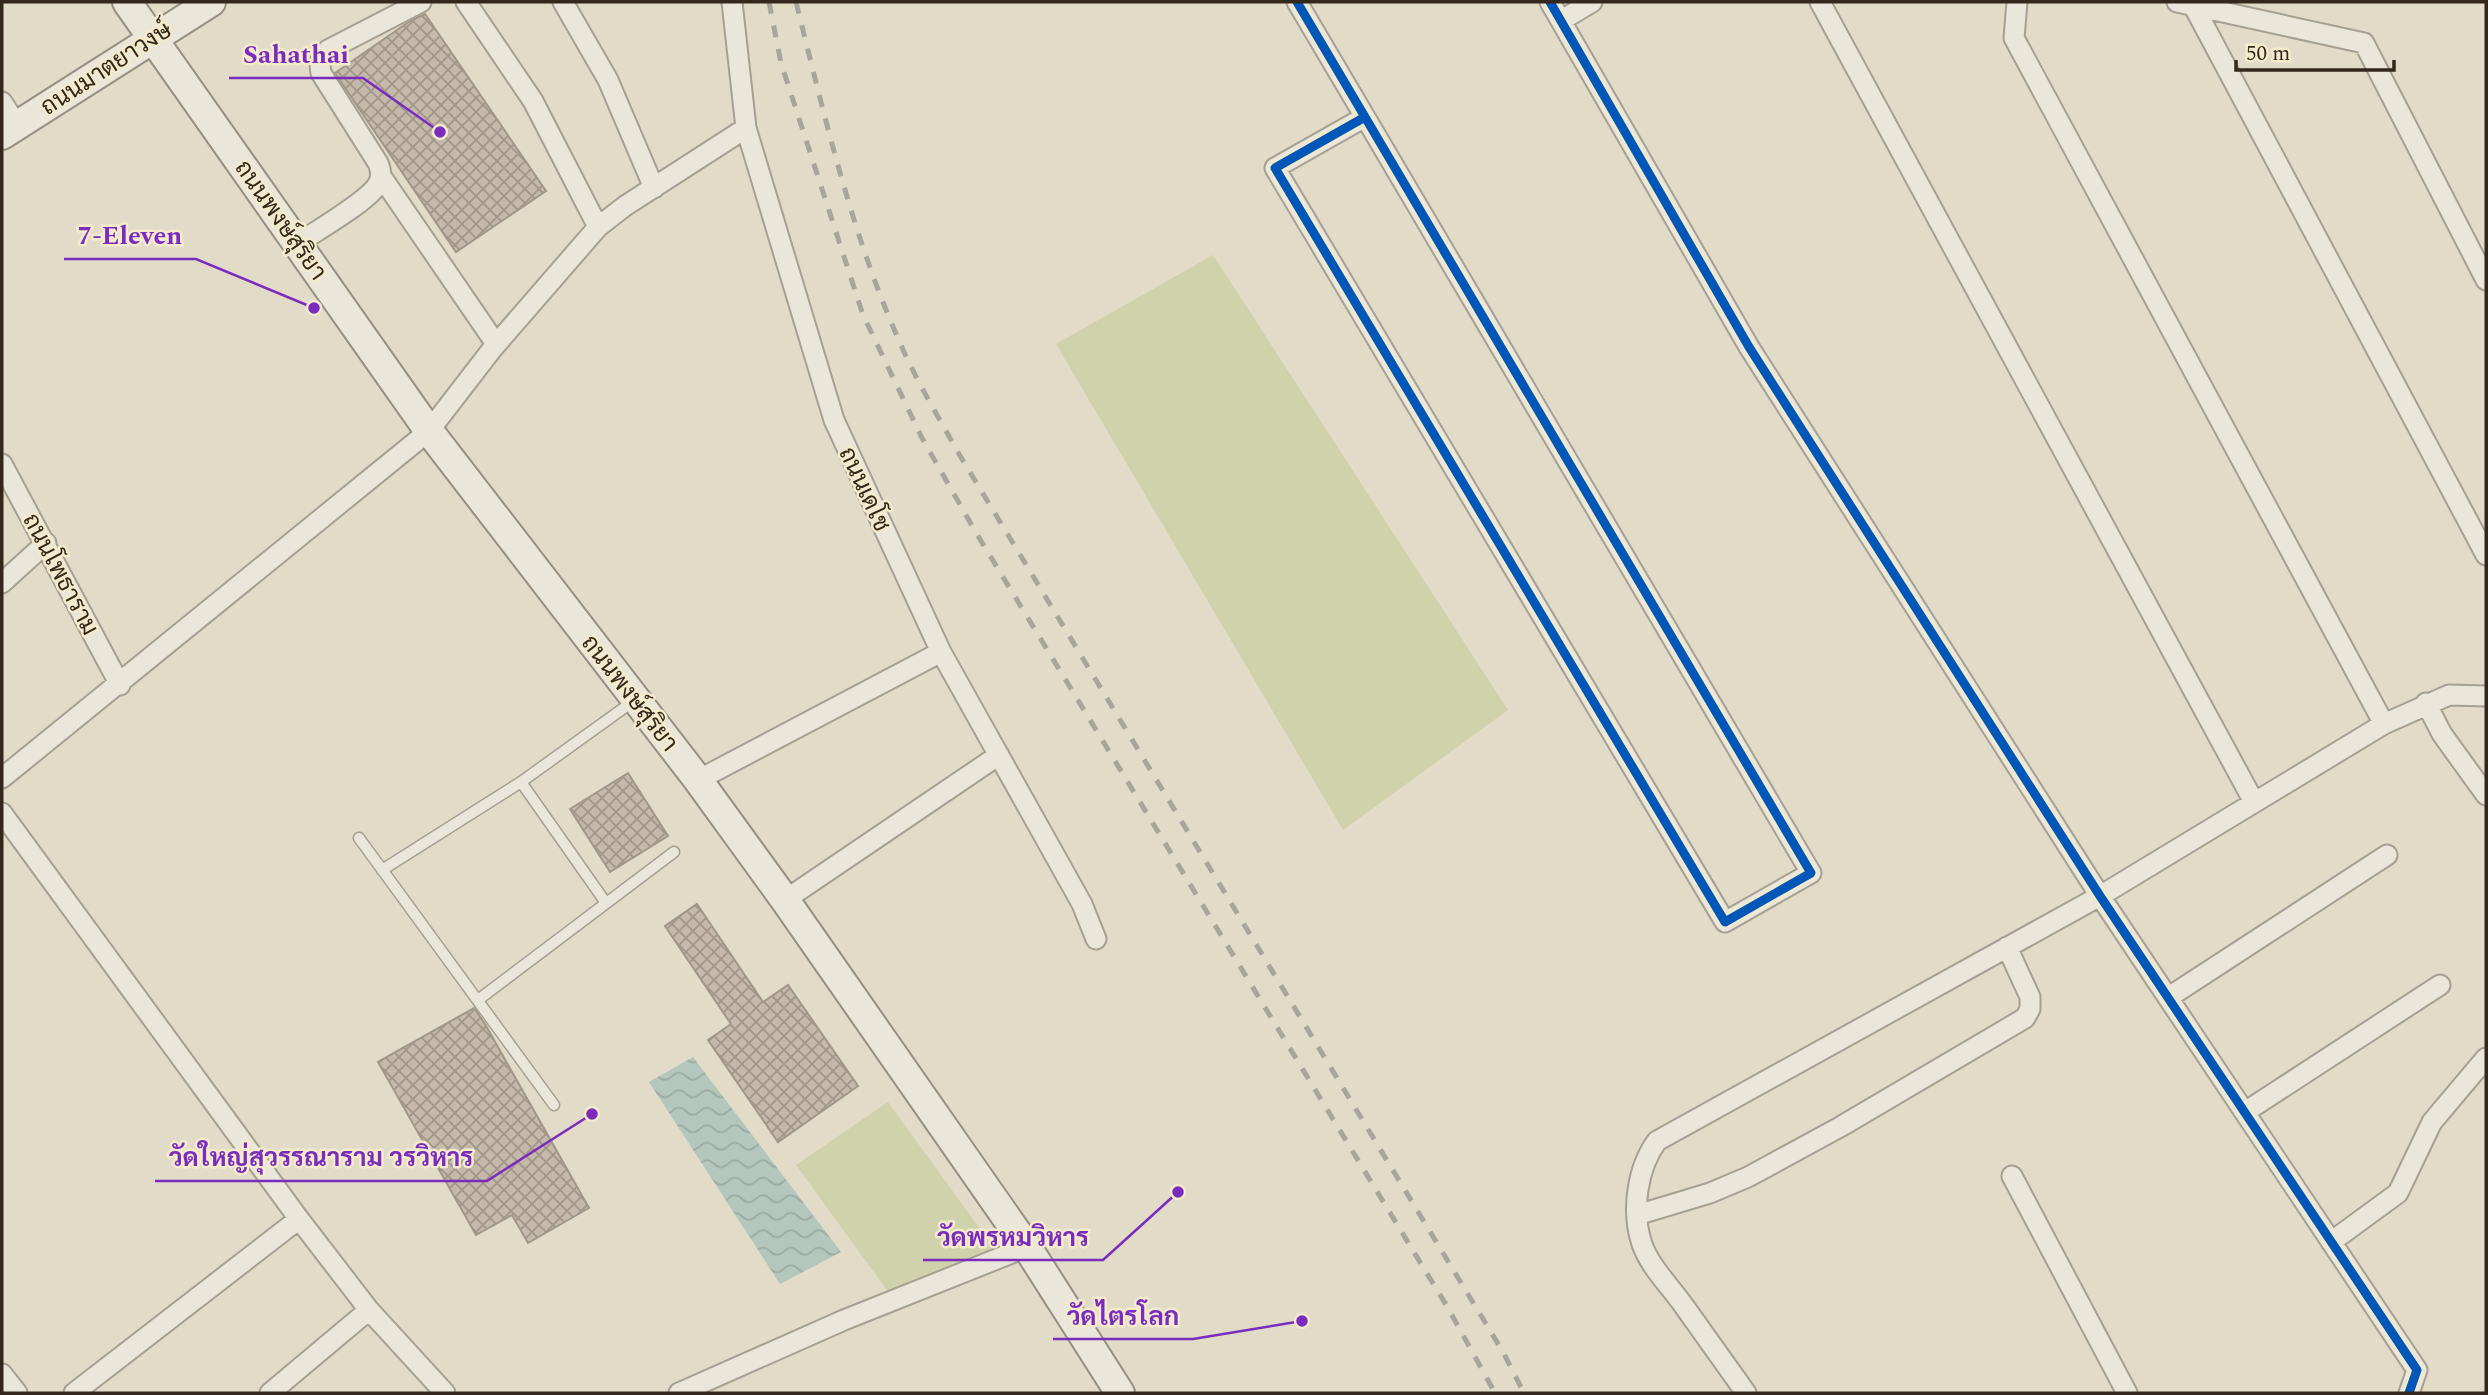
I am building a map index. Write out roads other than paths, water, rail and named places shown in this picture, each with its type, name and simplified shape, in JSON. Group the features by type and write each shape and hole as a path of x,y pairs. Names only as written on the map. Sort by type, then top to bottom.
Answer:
{"main road":[{"name":"ถนนพงษ์สุริยา","path":"127,2 429,431 698,780 785,900 1027,1247 1120,1393"},
{"name":"ถนนมาตยาวงษ์","path":"7,121 211,2"}],"street":[{"path":"421,2 328,50 319,63 321,73 378,163 381,176 496,344"},
{"path":"466,2 533,101 598,227"},
{"path":"563,2 608,80 654,188"},
{"name":"ถนนเดโช","path":"732,2 746,128 834,420 941,652 1082,904 1096,939"},
{"path":"1297,2 1365,117 1811,873 1726,922 1275,168 1365,117"},
{"path":"1550,2 1749,347 2100,895 2417,1370 2409,1393"},
{"path":"1562,20 1592,2"},
{"path":"1820,2 2254,802"},
{"path":"2017,2 2014,38 2384,724"},
{"path":"2185,3 2364,43 2486,280"},
{"path":"2185,3 2486,555"},
{"path":"2,778 120,685 429,431 496,344 598,227 625,205 746,128"},
{"path":"297,244 366,197 378,186 381,176"},
{"name":"ถนนโพธาราม","path":"2,464 120,685"},
{"path":"2,583 46,543"},
{"path":"698,780 941,652"},
{"path":"1746,1393 1650,1258 1643,1244 1637,1215 1640,1182 1647,1156 1657,1141 2100,895 2384,724 2449,695 2486,696"},
{"path":"2426,703 2442,734 2486,795"},
{"path":"785,900 999,755"},
{"path":"2,813 299,1219 369,1310 445,1393"},
{"path":"2169,997 2387,855"},
{"path":"1637,1215 1710,1193 1748,1177 1840,1127 2025,1018 2030,1009 2030,997 2007,947"},
{"path":"2245,1112 2440,985"},
{"path":"2331,1241 2398,1193 2432,1122 2486,1058"},
{"path":"2012,1176 2127,1393"},
{"path":"74,1393 299,1219"},
{"path":"679,1393 844,1320 1027,1247"},
{"path":"270,1393 369,1310"},
{"path":"2,1374 18,1393"}],"lane":[{"path":"382,870 521,782 635,700"},
{"path":"521,782 606,903"},
{"path":"359,838 554,1105"},
{"path":"478,1000 674,852"}],"water":[{"path":"693,1057 841,1252 780,1284 649,1082"}],"railway":[{"path":"769,2 781,63 863,315 922,438 975,531 1448,1308 1495,1393"},
{"path":"796,2 854,219 884,304 921,386 959,454 1503,1352 1524,1393"}],"place":[{"name":"Sahathai","path":"440,132"},
{"name":"7-Eleven","path":"314,308"},
{"name":"วัดใหญ่สุวรรณาราม วรวิหาร","path":"592,1114"},
{"name":"วัดพรหมวิหาร","path":"1178,1192"},
{"name":"วัดไตรโลก","path":"1302,1321"}]}
